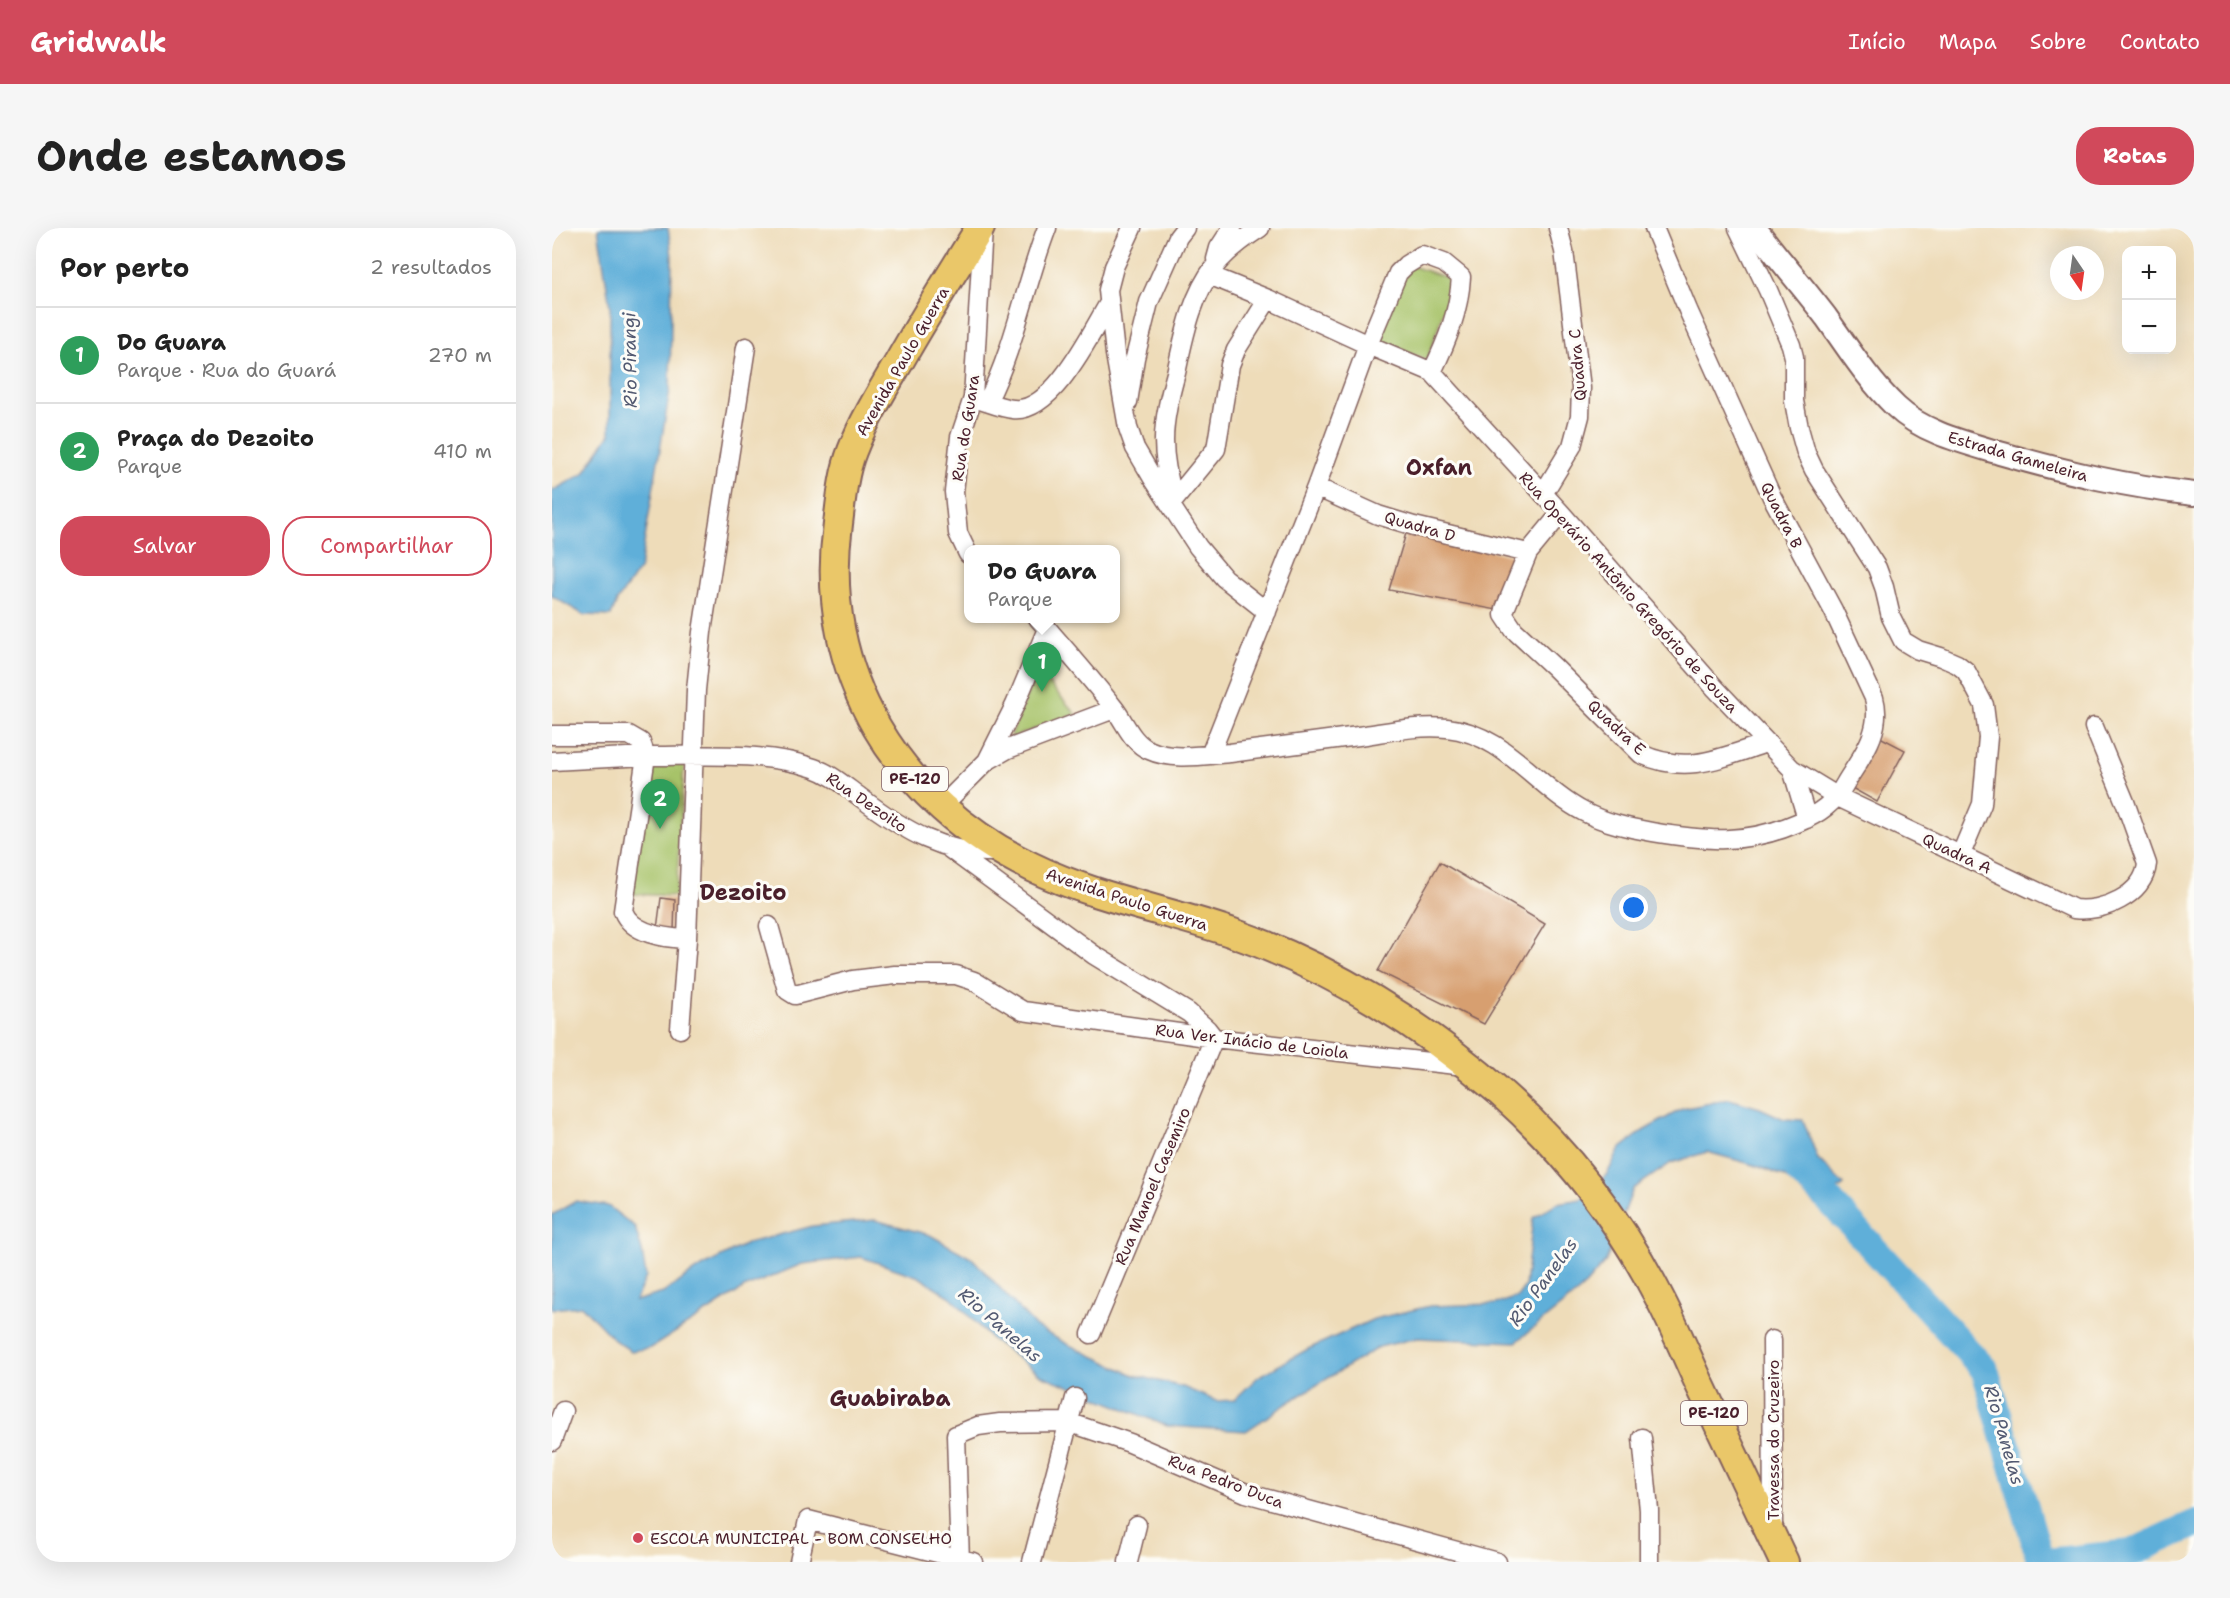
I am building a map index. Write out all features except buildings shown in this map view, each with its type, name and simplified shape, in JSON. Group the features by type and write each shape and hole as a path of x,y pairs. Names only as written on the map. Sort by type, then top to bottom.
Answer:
{"main road":[{"name":"Avenida Paulo Guerra","path":"982,228 923,320 869,411 850,455 841,496 834,549 835,592 840,635 853,682 880,735 904,769 942,806 970,830 1028,866 1069,884 1240,935 1319,969 1414,1027 1500,1092 1576,1170 1618,1227 1642,1265 1660,1298 1779,1551"}],"street":[{"name":"Rua do Guara","path":"964,545 958,533 954,492 960,437 980,400 982,228"},
{"path":"1047,228 1035,259 1000,375 980,400 1013,410 1022,409 1042,398 1066,375 1109,303"},
{"path":"1132,228 1110,279 1109,303 1125,416 1135,447 1172,501 1198,547 1224,578 1267,612"},
{"path":"1125,416 1135,358 1149,302 1178,237 1185,228"},
{"path":"1172,501 1165,459 1164,437 1167,411 1188,321 1212,271 1220,248 1232,228"},
{"path":"1212,271 1243,239 1260,228"},
{"name":"Quadra C","path":"1543,494 1572,446 1580,416 1581,388 1564,251 1558,228"},
{"name":"Quadra B","path":"1654,228 1688,310 1772,497 1833,610 1874,698 1878,711 1872,737 1838,797"},
{"path":"1738,228 1791,345 1794,357 1794,400 1799,428 1806,453 1814,470 1877,568 1892,617 1903,641 1918,650 1957,664 1966,671 1984,705 1988,737 1982,804 1961,854"},
{"name":"Estrada Gameleira","path":"1755,228 1824,316 1864,372 1897,408 1918,423 1960,442 2072,474 2140,488 2194,494"},
{"path":"1210,755 1316,487 1368,345 1398,273 1422,255 1444,263 1461,277 1453,326 1432,372 1368,345 1212,271"},
{"path":"1172,501 1216,449 1230,365 1236,350 1268,298"},
{"path":"680,1029 687,939 693,756 702,632 746,347"},
{"name":"Rua Operário Antônio Gregório de Souza","path":"1432,372 1766,743 1792,769 1838,797"},
{"name":"Quadra D","path":"1316,487 1378,515 1528,554"},
{"path":"1528,554 1561,513"},
{"name":"Quadra E","path":"1528,554 1505,609 1506,619 1514,630 1641,754 1659,762 1679,765 1694,764 1766,743"},
{"path":"987,761 1015,705 1042,624"},
{"path":"1042,624 1114,709 1137,743 1160,754 1210,755 1429,727 1449,728 1473,734 1501,748 1547,786 1584,812 1623,826 1722,840 1746,839 1775,833 1825,809 1838,797"},
{"path":"942,806 987,761 1026,740 1114,709"},
{"name":"Quadra A","path":"1838,797 2074,909 2093,910 2111,904 2132,890 2146,873 2147,864 2094,727"},
{"path":"552,735 628,735 641,742 645,756 623,911 631,924 644,932 687,939"},
{"name":"Rua Dezoito","path":"552,761 645,756 756,758 789,761 816,768 839,781 906,829 947,847 968,852 1004,850"},
{"path":"1792,769 1807,819"},
{"path":"947,847 1094,955 1189,1013 1214,1038"},
{"name":"Rua Ver. Inácio de Loiola","path":"769,926 787,990 795,995 853,980 941,973 964,976 1023,1011 1214,1038 1467,1066"},
{"name":"Rua Manoel Casemiro","path":"1091,1334 1214,1038"},
{"name":"Travessa do Cruzeiro","path":"1772,1340 1779,1551"},
{"path":"1032,1562 1075,1398"},
{"path":"552,1441 563,1411"},
{"name":"Rua Pedro Duca","path":"964,1561 956,1435 978,1426 1000,1423 1068,1422 1130,1443 1246,1493 1497,1562"},
{"path":"1642,1438 1649,1510 1649,1562"},
{"path":"799,1562 808,1520 964,1561"},
{"path":"1128,1562 1137,1525"}],"green space":[{"path":"1409,265 1454,280 1427,360 1377,341"},
{"path":"1037,670 1076,714 1010,738"},
{"path":"649,761 684,763 676,896 632,894"}],"water":[{"name":"Rio Pirangi","path":"598,228 668,228 672,256 670,390 640,568 617,601 611,616 584,615 552,596 552,491 583,474 610,434 610,307"},
{"path":"1729,1099 1760,1108 1784,1119 1803,1120 1818,1159 1844,1185 1816,1206 1785,1177 1754,1165 1707,1152 1671,1163 1633,1189 1606,1261 1581,1290 1516,1342 1417,1338 1379,1347 1246,1431 1167,1426 1041,1375 990,1338 951,1297 919,1277 861,1257 802,1264 744,1288 651,1348 631,1351 614,1340 582,1306 552,1309 552,1215 576,1201 608,1206 635,1227 646,1277 635,1301 663,1293 698,1269 748,1243 813,1226 875,1220 930,1235 973,1259 1036,1327 1067,1344 1134,1375 1183,1387 1216,1401 1234,1400 1258,1377 1308,1349 1374,1319 1430,1306 1496,1304 1517,1297 1525,1286 1533,1218 1557,1203 1581,1199 1607,1174 1620,1149 1643,1131 1682,1109"}],"waterway":[{"name":"Rio Panelas","path":"1799,1172 1827,1198 1985,1370 2041,1562"},
{"name":"Rio Panelas","path":"2047,1562 2131,1553 2194,1524"}],"place":[{"name":"Do Guara","path":"1042,692"},
{"name":"Praça do Dezoito","path":"660,829"},
{"name":"ESCOLA MUNICIPAL - BOM CONSELHO","path":"638,1538"}],"district":[{"name":"Oxfan","path":"1439,467"},
{"name":"Dezoito","path":"743,892"},
{"name":"Guabiraba","path":"890,1398"}]}
